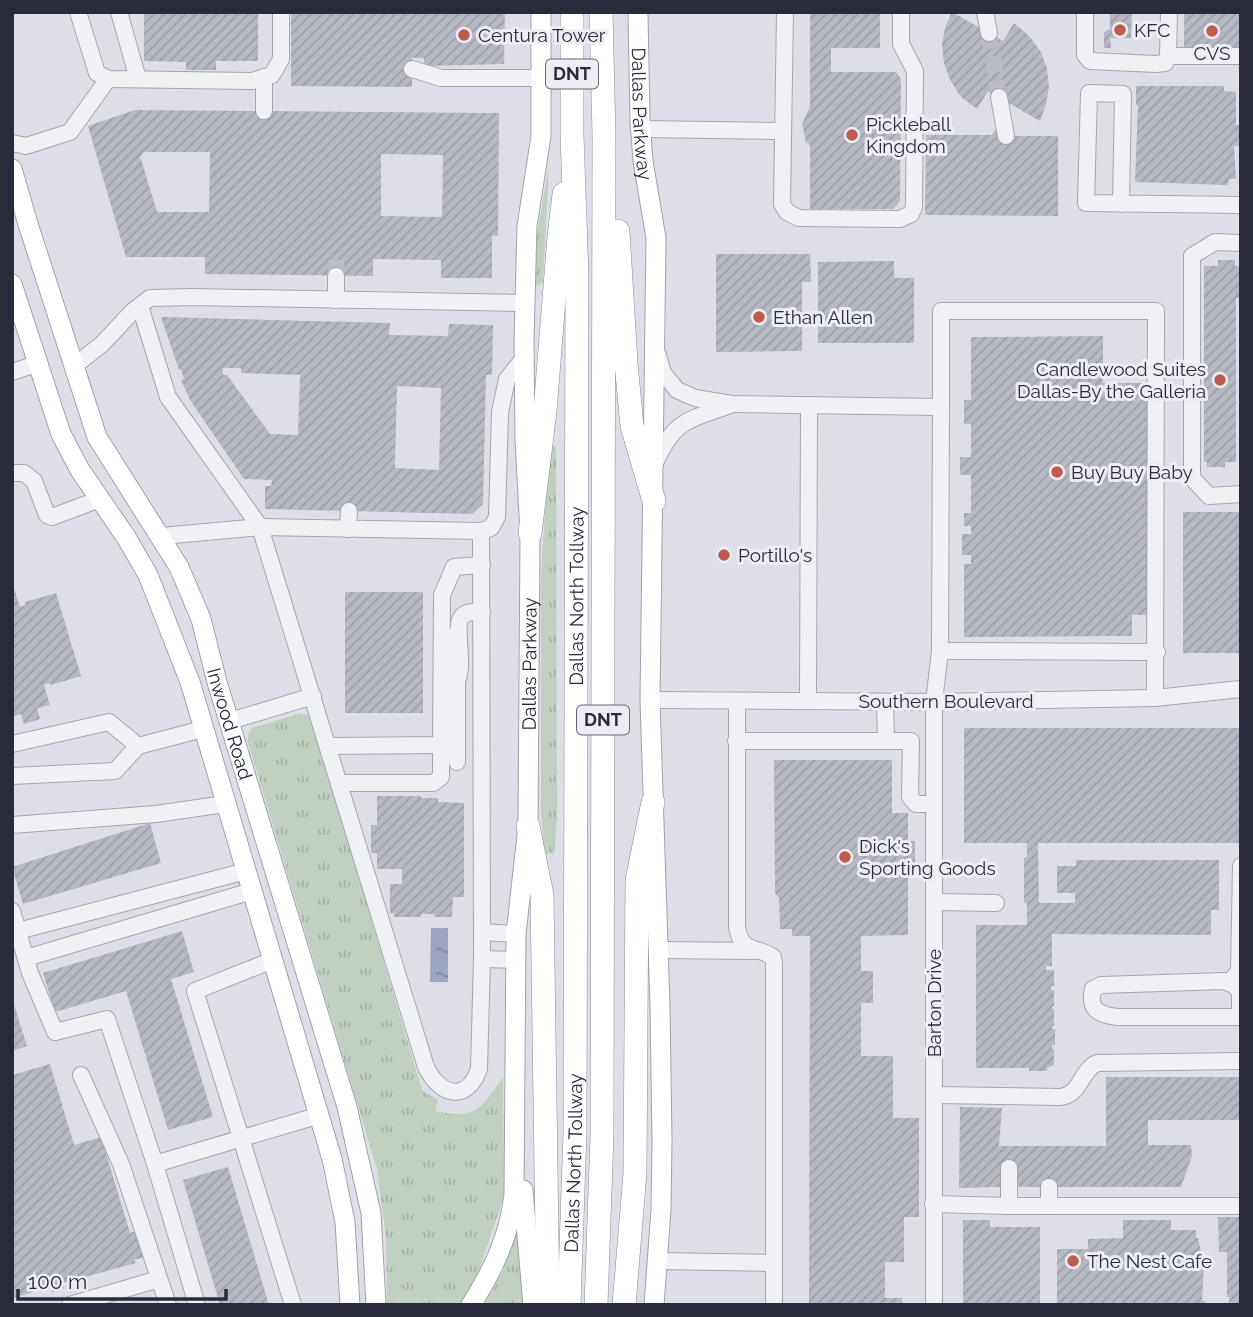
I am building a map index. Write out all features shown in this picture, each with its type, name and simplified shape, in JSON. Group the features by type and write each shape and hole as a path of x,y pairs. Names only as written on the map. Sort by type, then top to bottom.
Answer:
{"highway":[{"name":"Dallas North Tollway","path":"569,1305 575,1133 576,252 572,12"},
{"name":"Dallas North Tollway","path":"596,1305 602,1135 604,135 601,12"},
{"path":"530,533 545,411 559,237 572,135"},
{"path":"604,135 615,178 632,426 654,501"},
{"path":"624,1305 635,1173 637,880 653,803"},
{"path":"528,826 542,895 548,1305"}],"main road":[{"name":"Dallas Parkway","path":"471,1305 505,1242 512,1215 516,934 528,826 530,533 525,440 525,303 527,226 541,136 541,12"},
{"name":"Dallas Parkway","path":"638,12 643,161 656,237 650,700 659,950 662,1140 661,1210 654,1305"},
{"name":"Inwood Road","path":"12,169 97,437 122,479 162,536 179,567 201,619 348,1107 371,1213 376,1305"},
{"name":"Inwood Road","path":"12,284 61,434 80,470 126,537 148,575 190,682 332,1159 345,1223 350,1305"},
{"path":"41,371 73,367"},
{"path":"203,729 230,721"},
{"path":"320,1115 348,1107"},
{"path":"514,1151 526,1208 533,1305"}],"street":[{"path":"78,12 97,73 108,79 252,81 272,75 281,59 281,12"},
{"path":"119,12 138,79"},
{"path":"785,12 782,204 787,212 799,218 900,219 911,214 914,206 915,71 901,44 901,12"},
{"path":"985,12 989,33"},
{"path":"1085,12 1085,55 1090,61 1156,64 1165,63 1168,56 1169,12"},
{"path":"1168,56 1241,56"},
{"path":"412,69 441,78 541,78"},
{"path":"264,77 264,111"},
{"path":"12,143 26,146 70,132 108,79"},
{"path":"1121,204 1123,94 1089,93 1086,203 1121,204 1241,205"},
{"path":"999,97 1006,136"},
{"path":"641,129 783,131"},
{"path":"1241,243 1215,242 1192,256 1192,478 1209,496 1241,494"},
{"path":"336,275 336,300"},
{"path":"73,367 102,344 150,298 525,303"},
{"path":"140,306 168,397 260,527 426,1067 435,1082 449,1091 457,1092 468,1089 479,1069 482,958 481,531"},
{"name":"Barton Drive","path":"934,1305 934,702 940,651 941,311 1156,312 1157,652"},
{"path":"655,344 663,373 677,390 695,398 732,404 941,407"},
{"path":"162,536 260,527 481,531 491,528 497,517 500,412 507,379 524,358"},
{"path":"12,372 41,371"},
{"path":"654,465 666,440 683,422 732,404"},
{"path":"808,701 809,405"},
{"path":"12,473 24,472 34,481 47,515 52,517 100,499"},
{"path":"348,529 349,511"},
{"path":"340,783 433,783 441,777 442,595 454,567 482,565"},
{"path":"457,681 461,671 461,617 469,612 482,612"},
{"path":"442,630 453,653 453,670 457,681 457,762"},
{"path":"940,651 1157,652 1155,698"},
{"name":"Southern Boulevard","path":"650,700 934,702 1155,698 1241,690"},
{"path":"230,721 313,696"},
{"path":"737,701 737,927 739,937 754,951"},
{"path":"885,702 886,741"},
{"path":"12,744 109,722 138,746"},
{"path":"12,776 115,771 138,746 203,729"},
{"path":"736,741 911,741 910,797 916,804 934,804"},
{"path":"328,746 441,745"},
{"path":"12,825 156,814 225,804"},
{"path":"1229,983 1239,971 1241,866"},
{"path":"18,931 246,872"},
{"path":"26,958 252,891"},
{"path":"934,902 996,902"},
{"path":"12,911 26,958 55,1032 107,1019 155,1164 197,1305"},
{"path":"482,932 516,934"},
{"path":"659,950 754,951 773,957 774,1305"},
{"path":"482,958 516,960"},
{"path":"273,960 195,990 293,1305"},
{"path":"1224,981 1240,991 1241,1017 1101,1015 1093,1008 1091,998 1093,989 1101,985 1224,981"},
{"path":"934,1095 1060,1097 1073,1093 1087,1070 1097,1062 1241,1061"},
{"path":"81,1075 121,1164 168,1305"},
{"path":"155,1164 320,1115"},
{"path":"1009,1168 1009,1206"},
{"path":"1049,1187 1049,1206"},
{"path":"933,1203 1009,1206 1241,1206"},
{"path":"657,1261 774,1263"},
{"path":"70,1305 104,1300 159,1279"}],"green space":[{"path":"549,165 543,282 536,286 536,239"},
{"path":"556,446 557,817 554,855 544,855 541,812 541,574 549,447"},
{"path":"298,714 308,715 313,723 423,1091 438,1100 435,1111 469,1113 483,1104 503,1077 504,1196 478,1273 460,1305 387,1305 386,1238 377,1169 248,743 248,734 252,728"},
{"path":"520,1222 527,1305 484,1305 503,1271"}],"water":[{"path":"431,928 448,928 448,982 430,982"}],"building":[{"path":"144,12 258,12 258,61 216,61 216,70 186,70 186,62 144,61"},
{"path":"291,12 505,12 504,64 429,66 424,64 424,58 412,58 412,87 291,86"},
{"name":"Pickleball Kingdom","path":"810,12 880,12 880,48 831,48 831,72 896,72 901,79 900,201 893,209 810,209 810,145 806,142 802,124 810,107"},
{"path":"952,12 1003,41 1014,23 1029,36 1041,52 1047,69 1049,87 1040,121 988,91 977,109 961,97 950,80 942,45"},
{"name":"KFC","path":"1110,12 1132,12 1131,38 1110,38 1111,48 1104,48 1104,32 1110,29"},
{"name":"CVS","path":"1184,12 1241,12 1241,50 1184,50"},
{"path":"1136,86 1224,86 1224,91 1236,92 1236,125 1241,125 1241,146 1234,146 1236,179 1229,179 1228,185 1135,182 1138,105"},
{"path":"135,110 499,113 498,236 492,236 492,278 441,278 441,260 373,259 373,276 205,274 205,257 126,257 88,126","holes":["144,152 210,152 209,212 157,212 139,159","381,154 443,155 442,217 381,216"]},
{"path":"995,130 1006,136 1058,136 1058,216 925,215 926,135 992,135"},
{"name":"Ethan Allen","path":"716,254 810,254 811,282 802,282 802,351 716,352"},
{"name":"Candlewood Suites Dallas-By the Galleria","path":"1218,260 1235,260 1235,266 1241,266 1241,298 1236,298 1236,462 1225,462 1225,467 1207,467 1207,462 1204,462 1204,266 1218,266"},
{"path":"894,261 894,278 914,278 914,343 818,343 818,262"},
{"path":"161,317 390,323 389,335 448,336 449,324 493,325 492,375 486,375 483,504 472,514 265,509 265,486 271,486 272,480 244,479 190,400 181,380 184,379 181,369 179,370","holes":["223,368 241,368 241,373 300,375 298,435 270,434 227,375 223,375","397,386 441,388 439,470 395,468"]},
{"path":"1103,336 1103,383 1149,383 1149,615 1132,615 1132,636 964,637 964,564 971,564 971,555 962,555 962,534 971,534 971,526 964,526 964,513 971,513 971,475 960,475 960,457 971,457 971,424 964,424 964,400 971,400 971,337"},
{"path":"1183,512 1241,512 1241,653 1183,653"},
{"path":"12,582 20,607 26,605 25,602 56,593 81,676 44,685 50,705 37,708 40,719 24,724 21,714 12,717"},
{"path":"345,592 423,592 423,713 345,713"},
{"path":"964,728 1241,728 1241,843 1038,843 1039,903 1075,903 1075,893 1057,893 1057,866 1076,866 1076,860 1219,860 1219,910 1211,910 1211,935 1052,934 1052,966 1046,966 1046,970 1054,970 1054,986 1051,986 1051,990 1054,990 1052,1029 1055,1029 1055,1045 1052,1045 1054,1065 1047,1068 1047,1071 1029,1071 1029,1068 976,1068 976,925 1027,925 1024,857 1027,857 1027,843 964,843"},
{"path":"774,760 892,760 892,813 908,813 908,841 915,841 915,872 908,872 908,935 861,936 861,971 873,971 873,1003 861,1003 861,1056 893,1056 893,1118 919,1118 919,1217 904,1217 904,1262 885,1262 885,1298 902,1298 902,1305 809,1305 810,936 792,936 792,929 780,929 779,898 775,893"},
{"path":"377,796 421,796 438,798 438,802 464,803 464,897 453,897 452,917 421,914 421,917 394,917 394,913 390,913 390,884 402,884 402,869 377,869 377,853 371,853 371,825 377,825"},
{"path":"150,823 161,863 23,904 12,867"},
{"path":"182,931 194,972 171,979 213,1117 168,1130 126,991 55,1012 43,973"},
{"path":"12,998 27,1046 12,1051"},
{"path":"50,1064 74,1145 101,1137 130,1233 138,1230 145,1257 134,1260 136,1263 63,1283 64,1288 52,1292 51,1286 14,1298 12,1075"},
{"path":"1106,1077 1241,1077 1241,1120 1148,1120 1148,1145 1191,1145 1192,1156 1181,1187 1019,1187 1015,1176 1004,1176 1001,1187 959,1188 960,1107 1002,1108 999,1146 1106,1146"},
{"path":"228,1167 269,1305 220,1305 183,1180"},
{"path":"1218,1217 1241,1217 1241,1305 1229,1305 1227,1252 1219,1252"},
{"path":"963,1220 990,1220 990,1227 1040,1227 1040,1305 963,1305"},
{"path":"1123,1220 1171,1220 1171,1230 1196,1230 1204,1265 1202,1301 1205,1301 1205,1305 1057,1305 1057,1249 1088,1249 1088,1239 1123,1238"}],"tunnel":[{"path":"989,33 999,97"},
{"path":"336,253 336,276"}],"place":[{"name":"KFC","path":"1120,30"},
{"name":"CVS","path":"1212,31"},
{"name":"Centura Tower","path":"464,35"},
{"name":"Pickleball Kingdom","path":"852,135"},
{"name":"Ethan Allen","path":"759,317"},
{"name":"Candlewood Suites Dallas-By the Galleria","path":"1220,380"},
{"name":"Buy Buy Baby","path":"1057,472"},
{"name":"Portillo's","path":"724,555"},
{"name":"Dick's Sporting Goods","path":"845,857"},
{"name":"The Nest Cafe","path":"1073,1261"}]}
